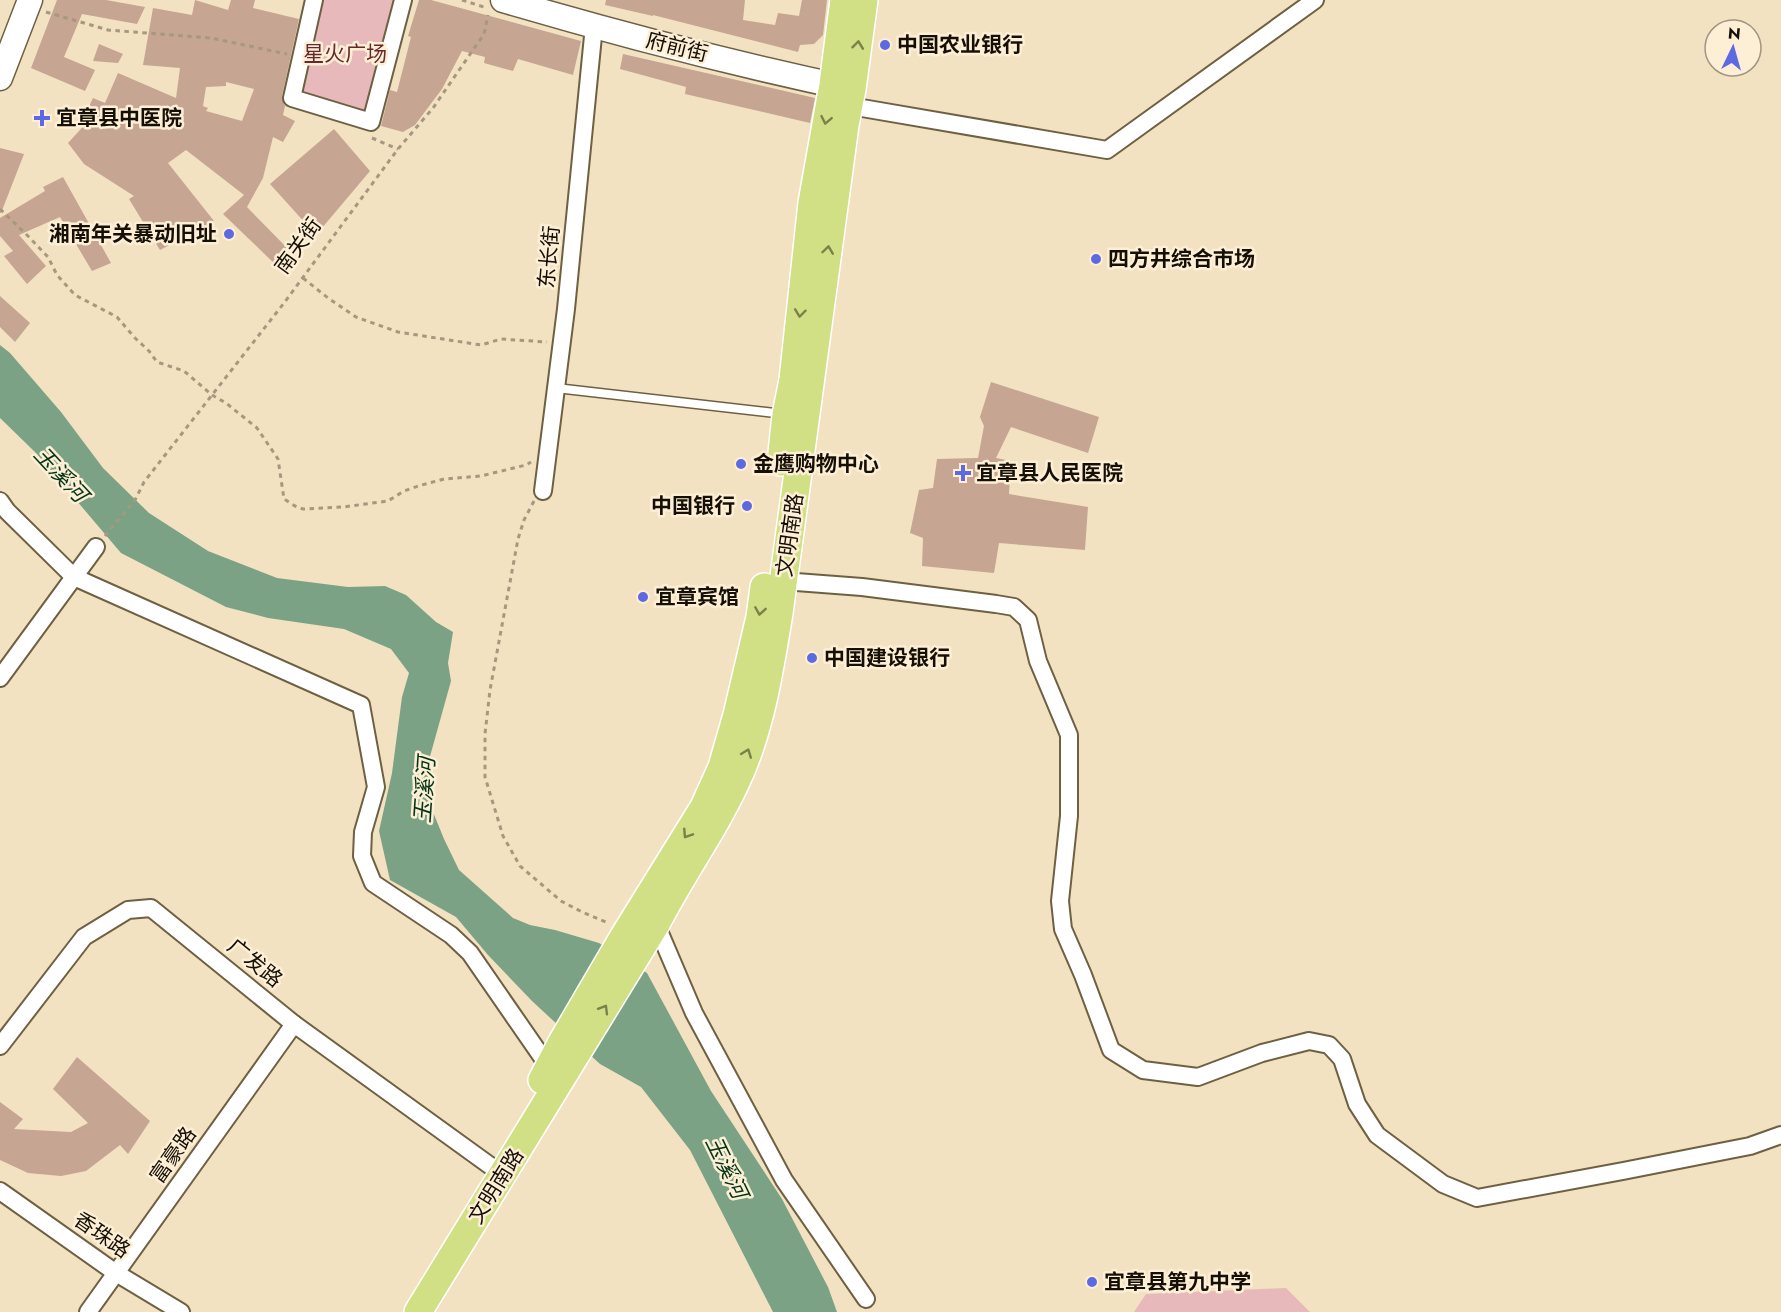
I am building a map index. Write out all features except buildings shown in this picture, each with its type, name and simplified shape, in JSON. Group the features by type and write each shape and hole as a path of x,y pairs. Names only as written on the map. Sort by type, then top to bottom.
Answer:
{"main road":[{"path":"844,0 849,94"},
{"path":"849,94 864,0"},
{"name":"文明南路","path":"418,1312 496,1170 627,951 656,924 669,898 705,841 740,773 752,741 769,674 783,582 796,416 849,94"},
{"path":"627,951 667,864 704,807 722,767 760,617 796,416"},
{"path":"399,1312 474,1191 496,1170"}],"street":[{"path":"314,0 292,98 370,122 404,0"},
{"path":"849,94 1107,150 1315,0"},
{"path":"0,78 37,6"},
{"name":"府前街","path":"496,8 594,26 849,94"},
{"name":"东长街","path":"543,491 562,344 594,26"},
{"path":"0,501 7,511 74,577 361,705 376,787 363,832 362,856 373,883 451,935 470,953 561,1063"},
{"path":"0,678 96,547"},
{"path":"783,582 862,587 996,604 1014,607 1028,620 1038,661 1069,735 1069,816 1060,901 1063,929 1111,1050 1143,1070 1198,1077 1262,1053 1309,1041 1329,1045 1342,1059 1357,1104 1377,1135 1443,1184 1477,1198 1623,1172 1738,1148 1781,1136"},
{"name":"广发路","path":"0,1046 84,937 128,910 151,908 294,1024 496,1170"},
{"path":"656,924 694,1013 784,1180 866,1299"},
{"name":"富豪路","path":"88,1312 294,1024"},
{"name":"香珠路","path":"0,1191 116,1273 181,1312"}],"lane":[{"path":"556,388 796,416"}],"path":[{"path":"37,6 108,30 211,38 300,57"},
{"name":"南关街","path":"96,547 135,500 144,482 303,278 398,149 433,108 484,34 496,8"},
{"path":"370,122 370,137 398,149"},
{"path":"0,209 48,257 57,275 75,295 117,317 157,362 183,371 257,429 278,459 284,499 303,509 388,501 418,486 444,479 481,476 526,465 548,453"},
{"path":"303,278 356,317 398,332 481,345 501,339 562,344"},
{"path":"543,491 531,505 518,539 489,701 485,734 485,777 503,836 520,866 561,901 608,924 614,916"}],"green space":[{"name":"星火广场","path":"322,0 396,0 368,112 298,93"},
{"path":"1286,1288 1310,1312 1134,1312 1146,1294"}],"water":[{"name":"玉溪河","path":"0,345 10,353 61,412 103,468 149,513 208,551 277,578 348,587 385,586 406,595 436,622 453,632 448,663 451,681 429,760 433,812 459,870 513,918 530,925 599,943 647,973 711,1091 782,1199 828,1287 837,1312 773,1312 690,1150 641,1087 600,1064 532,1001 456,917 390,880 379,831 392,773 402,697 409,673 391,649 344,629 268,618 226,607 121,553 37,454 0,418"}],"place":[{"name":"中国农业银行","path":"885,45"},
{"name":"宜章县中医院","path":"42,118"},
{"name":"湘南年关暴动旧址","path":"229,234"},
{"name":"四方井综合市场","path":"1096,259"},
{"name":"金鹰购物中心","path":"741,464"},
{"name":"宜章县人民医院","path":"963,473"},
{"name":"中国银行","path":"747,506"},
{"name":"宜章宾馆","path":"643,597"},
{"name":"中国建设银行","path":"812,658"},
{"name":"宜章县第九中学","path":"1092,1282"}]}
